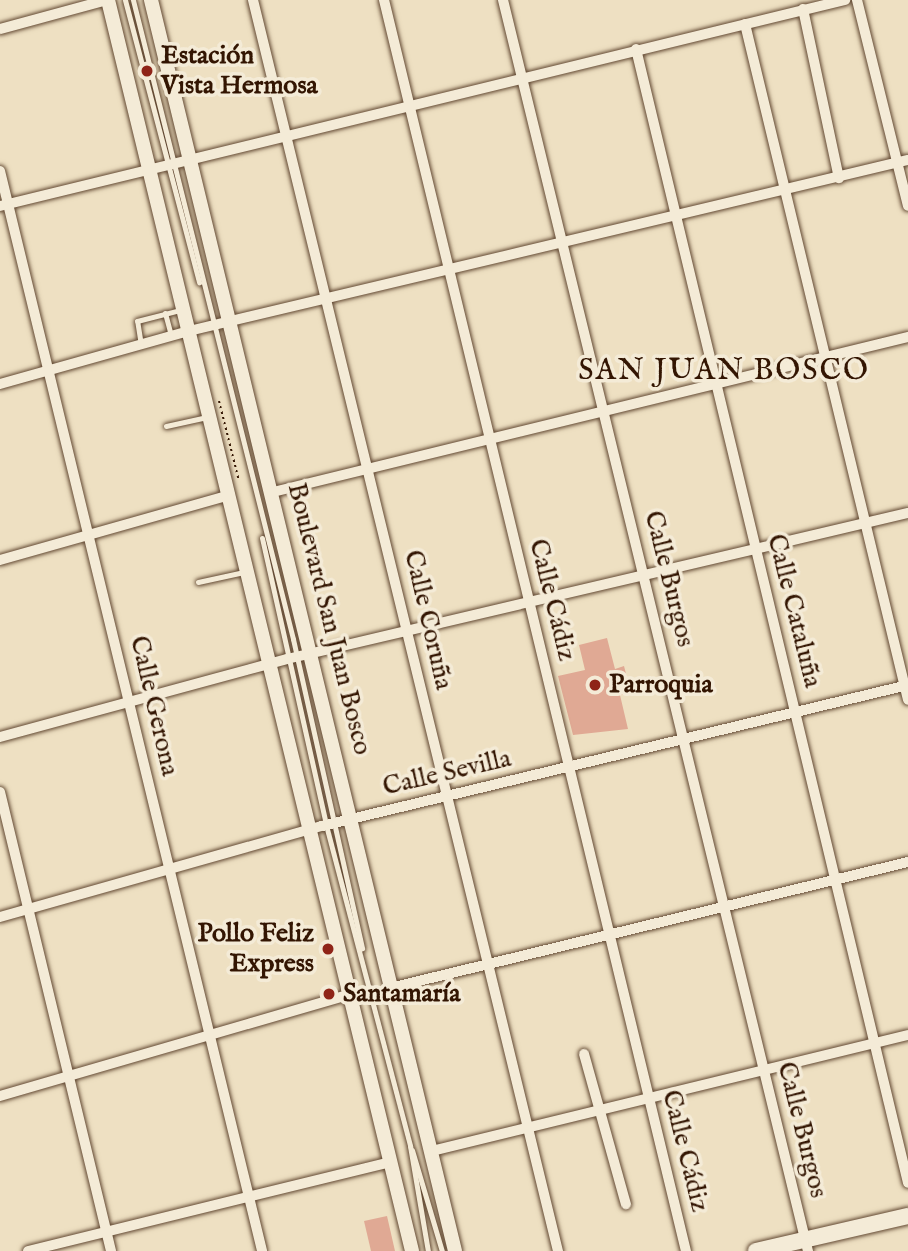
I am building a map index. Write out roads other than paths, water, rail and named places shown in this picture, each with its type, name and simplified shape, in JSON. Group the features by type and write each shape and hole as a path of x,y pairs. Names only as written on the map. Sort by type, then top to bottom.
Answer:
{"main road":[{"path":"757,1251 807,1245 908,1216"}],"street":[{"path":"0,29 108,0"},
{"name":"Boulevard San Juan Bosco","path":"108,0 146,166 250,571 292,658 353,819 455,1251"},
{"name":"Boulevard San Juan Bosco","path":"151,0 273,492 292,658 325,826 351,995 412,1251"},
{"name":"Calle Coruña","path":"253,0 558,1251"},
{"name":"Calle Cádiz","path":"384,0 686,1251"},
{"name":"Calle Burgos","path":"503,0 605,408 807,1245"},
{"path":"4,204 170,160 845,0"},
{"path":"858,0 903,161 908,206"},
{"path":"803,9 839,178"},
{"path":"746,24 824,358 908,699"},
{"name":"Calle Cataluña","path":"636,49 908,1183"},
{"path":"0,384 189,331 451,272 903,161"},
{"name":"Calle Gerona","path":"0,171 4,204 90,535 262,1251"},
{"path":"273,492 490,436 908,337"},
{"path":"0,560 229,495"},
{"path":"0,737 292,658 908,513"},
{"name":"Calle Sevilla","path":"0,917 169,867 325,826 569,767 686,742 906,685"},
{"path":"0,792 111,1251"},
{"path":"394,987 608,932 908,862"},
{"path":"0,1096 351,995"},
{"path":"432,1151 908,1035"},
{"path":"584,1054 626,1204"},
{"path":"29,1251 390,1162"}],"lane":[{"path":"125,0 170,160 202,289"},
{"path":"133,0 292,658 325,826 362,947 410,1146 442,1251"},
{"path":"141,345 137,321 183,309"},
{"path":"164,313 171,336"},
{"path":"166,426 210,416"},
{"path":"260,524 292,658"},
{"path":"198,582 250,571"},
{"path":"325,826 362,947"},
{"path":"410,1146 428,1251"}],"place":[{"name":"Estación Vista Hermosa","path":"147,71"},
{"name":"Parroquia","path":"595,685"},
{"name":"Pollo Feliz Express","path":"328,949"},
{"name":"Santamaría","path":"329,994"}],"district":[{"name":"SAN JUAN BOSCO","path":"724,371"}]}
